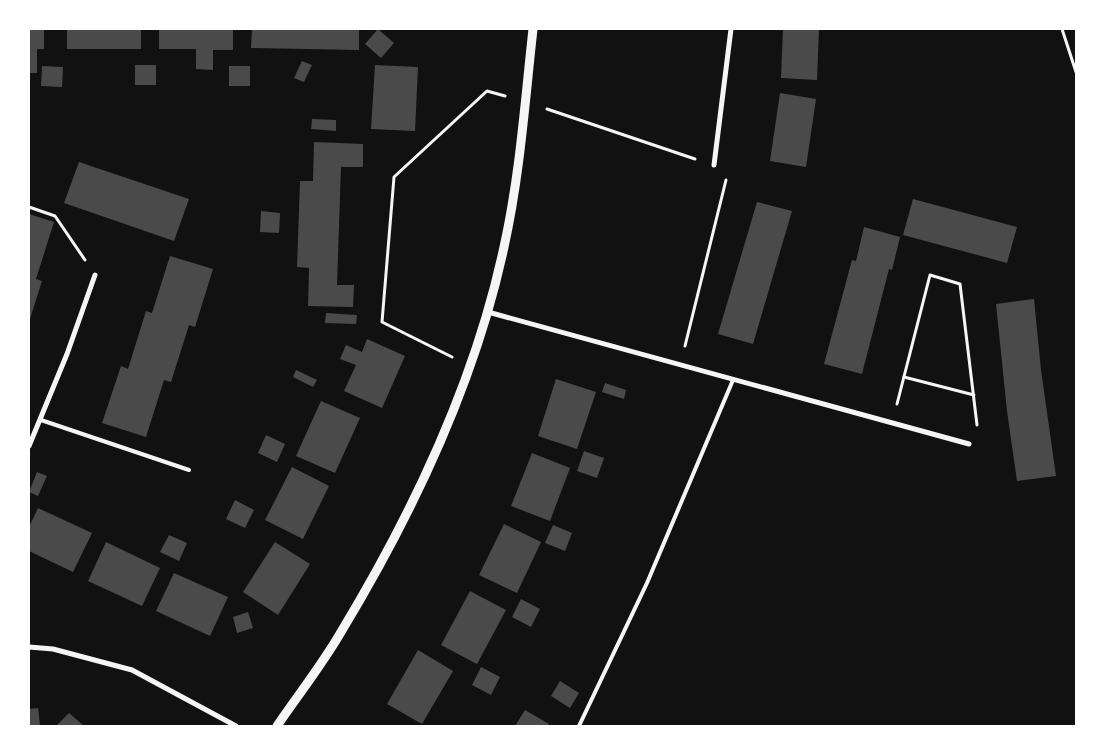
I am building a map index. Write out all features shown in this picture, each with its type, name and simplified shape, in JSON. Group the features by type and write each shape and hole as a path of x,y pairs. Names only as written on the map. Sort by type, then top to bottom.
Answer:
{"street":[{"path":"277,726 341,633 399,529 446,430 470,366 488,312 504,246 525,102 532,29"},
{"path":"714,165 731,29"},
{"path":"29,446 30,440 41,420 95,275"},
{"path":"488,312 969,444"},
{"path":"29,647 53,649 132,670 236,726"}],"lane":[{"path":"579,726 647,582 733,380"},
{"path":"41,420 189,470"}],"path":[{"path":"1062,29 1076,72"},
{"path":"470,366 382,322 394,177 487,91 714,165 728,172 680,365"},
{"path":"29,207 55,216 95,275"},
{"path":"892,424 930,275 960,284 979,445 969,444"},
{"path":"904,377 974,394"}],"building":[{"path":"29,29 44,29 44,49 37,49 37,73 29,73"},
{"path":"67,29 141,29 141,49 67,49"},
{"path":"159,29 233,29 233,50 213,50 213,70 196,69 196,49 159,49"},
{"path":"252,29 359,29 359,50 251,48"},
{"path":"378,29 394,43 381,58 365,44"},
{"path":"783,29 819,29 817,80 781,78"},
{"path":"302,61 312,65 304,82 294,78"},
{"path":"135,65 156,65 156,85 135,85"},
{"path":"375,65 418,67 415,131 371,129"},
{"path":"42,66 63,67 62,87 41,86"},
{"path":"229,66 250,66 250,86 229,86"},
{"path":"780,93 816,99 806,167 770,161"},
{"path":"312,119 336,120 336,131 311,129"},
{"path":"314,142 363,144 363,167 341,167 337,285 354,285 353,307 308,306 309,268 297,267 300,181 313,181"},
{"path":"79,162 189,199 174,241 64,203"},
{"path":"913,199 1017,227 1007,263 903,235"},
{"path":"757,202 792,211 753,344 718,334"},
{"path":"261,211 280,213 279,233 260,232"},
{"path":"29,214 54,222 36,279 42,281 29,322"},
{"path":"864,227 900,237 892,270 889,269 862,374 824,364 852,260 856,261"},
{"path":"170,256 213,269 195,327 189,325 171,382 164,380 146,437 102,423 121,366 128,369 146,311 152,313"},
{"path":"1034,299 1041,370 1056,476 1017,481 1007,411 996,304"},
{"path":"326,313 357,315 356,324 325,323"},
{"path":"367,339 405,356 382,408 344,391 356,365 340,359 346,345 362,352"},
{"path":"296,370 317,380 313,387 293,377"},
{"path":"556,379 596,392 577,449 538,436"},
{"path":"605,383 626,390 624,399 602,392"},
{"path":"321,401 360,418 335,473 296,456"},
{"path":"266,435 285,444 277,462 258,453"},
{"path":"584,451 604,458 597,478 577,471"},
{"path":"532,453 570,468 550,521 511,506"},
{"path":"292,467 329,486 303,539 265,520"},
{"path":"37,472 47,476 38,496 29,492"},
{"path":"235,500 254,510 245,528 226,519"},
{"path":"38,508 92,533 73,572 29,551 29,527"},
{"path":"504,524 541,542 517,593 479,575"},
{"path":"553,525 572,533 565,551 545,543"},
{"path":"169,535 187,543 179,561 160,552"},
{"path":"106,542 160,568 142,606 88,581"},
{"path":"275,542 310,564 278,615 243,592"},
{"path":"174,573 228,597 210,636 156,611"},
{"path":"470,591 506,610 477,664 441,645"},
{"path":"521,599 540,609 531,627 512,617"},
{"path":"248,612 253,628 237,633 233,617"},
{"path":"418,650 453,671 422,724 387,704"},
{"path":"481,667 500,677 491,695 472,685"},
{"path":"560,681 579,693 570,708 551,696"},
{"path":"38,708 40,726 29,726 29,709"},
{"path":"525,710 549,724 547,726 515,726"},
{"path":"69,713 84,726 56,726"}]}
